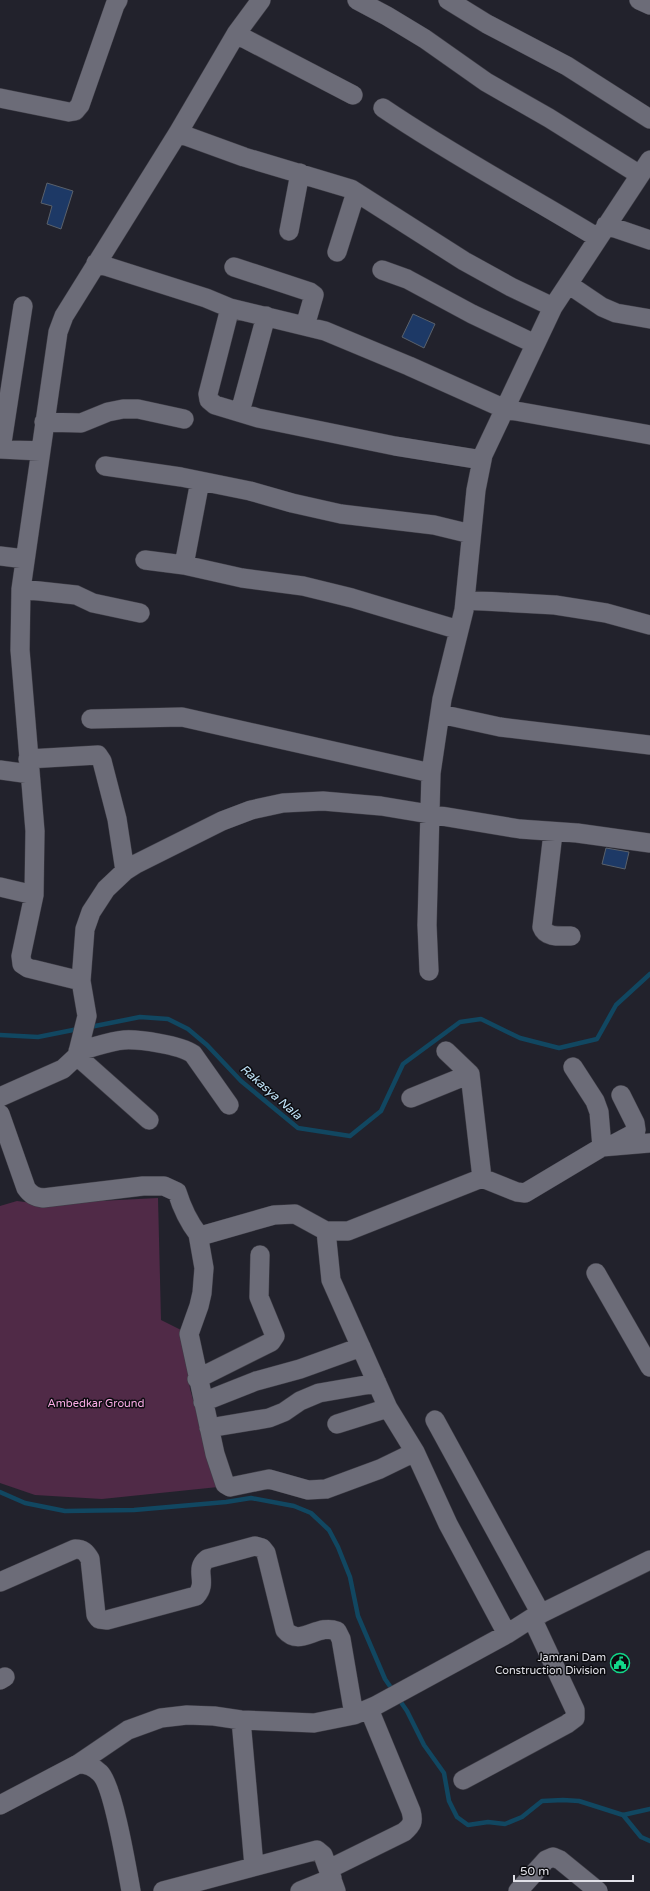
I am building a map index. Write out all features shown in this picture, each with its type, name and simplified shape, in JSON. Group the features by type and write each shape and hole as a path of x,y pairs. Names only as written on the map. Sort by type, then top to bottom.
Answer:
{"street":[{"path":"81,981 28,968 22,964 21,956 34,895 35,831 20,650 21,589 58,332 64,316 178,132 236,34 261,0"},
{"path":"357,0 425,39 486,82 548,118 645,167 553,307 504,409 482,460 476,490 465,600 460,630 440,714 432,773 428,879 429,971"},
{"path":"448,0 487,24 567,66 650,119"},
{"path":"639,0 650,5"},
{"path":"0,98 69,112 74,111 80,105 112,2"},
{"path":"236,34 353,95"},
{"path":"383,108 427,138 527,195 602,232 650,240"},
{"path":"178,132 244,157 300,173 356,192 464,261 511,287 553,307"},
{"path":"289,231 300,173"},
{"path":"337,252 356,192"},
{"path":"96,263 206,298 230,308 325,331 409,366 504,409 650,435"},
{"path":"234,267 310,292 314,295 305,326"},
{"path":"382,270 407,279 472,314 535,344"},
{"path":"568,284 602,307 616,314 650,319"},
{"path":"23,306 1,449 40,451"},
{"path":"230,308 208,394 209,400 215,405 258,418 395,446 482,460"},
{"path":"240,412 266,316"},
{"path":"44,422 82,423 108,412 131,409 152,411 184,419"},
{"path":"105,466 200,481 250,491 292,503 341,514 434,525 471,534"},
{"path":"184,565 200,481"},
{"path":"0,556 25,559"},
{"path":"145,560 184,565 242,578 303,586 352,598 460,630"},
{"path":"21,589 76,595 93,603 140,613"},
{"path":"465,600 555,605 606,613 650,625"},
{"path":"440,714 500,726 650,745"},
{"path":"91,719 182,717 432,773"},
{"path":"0,770 29,767 98,755 102,761 117,819 125,871"},
{"path":"0,1097 63,1069 78,1051 87,1016 81,981 85,929 91,912 106,889 125,871 222,821 251,810 283,803 344,802 431,814 480,824 553,833 577,833 650,843"},
{"path":"553,833 542,926 547,935 571,936"},
{"path":"0,887 34,895"},
{"path":"78,1051 124,1040 175,1046 186,1049 193,1054 229,1105"},
{"path":"78,1051 149,1120"},
{"path":"446,1051 470,1074 482,1178"},
{"path":"573,1067 595,1101 607,1146"},
{"path":"411,1098 470,1074"},
{"path":"198,1234 210,1234 284,1213 294,1214 326,1231 348,1231 482,1178 517,1192 525,1193 607,1146 631,1135 636,1130 621,1095"},
{"path":"0,1114 26,1188 30,1194 36,1197 43,1198 143,1186 164,1186 177,1192 183,1211 198,1234 204,1268 202,1293 189,1334 197,1378 215,1454 225,1484 230,1487 269,1479 308,1490 326,1489 380,1469 415,1452"},
{"path":"607,1146 650,1143"},
{"path":"326,1231 331,1280 388,1408 415,1452 448,1524 506,1634"},
{"path":"197,1378 270,1342 275,1336 259,1297 260,1255"},
{"path":"596,1273 650,1368"},
{"path":"203,1402 256,1381 295,1371 361,1347"},
{"path":"209,1428 269,1418 284,1412 300,1401 319,1393 377,1383"},
{"path":"337,1424 388,1408"},
{"path":"435,1420 536,1616 575,1710 575,1718 567,1724 463,1780"},
{"path":"0,1582 74,1549 81,1549 90,1559 96,1615 99,1619 107,1620 196,1596 202,1590 203,1583 200,1569 202,1562 207,1559 255,1546 262,1548 266,1553 285,1630 296,1638 330,1628 337,1631 366,1710 413,1818 412,1826 332,1879 300,1891"},
{"path":"0,1805 78,1764 128,1730 161,1718 187,1715 214,1716 241,1720 314,1723 366,1710 506,1634 536,1616 650,1560"},
{"path":"241,1720 254,1866"},
{"path":"78,1764 89,1764 101,1773 111,1796 131,1891"},
{"path":"163,1891 317,1850 322,1855 332,1879"},
{"path":"518,1891 546,1860 553,1857 560,1860 598,1891"}],"green space":[{"name":"Ambedkar Ground","path":"158,1198 161,1320 183,1331 190,1389 218,1487 102,1499 35,1495 0,1483 0,1206 17,1201 40,1204"}],"building":[{"path":"47,183 73,191 61,229 47,224 52,206 41,203"},
{"path":"413,314 435,324 424,348 402,337"},
{"path":"606,848 629,852 625,869 602,864"}],"waterway":[{"name":"Rakasya Nala","path":"90,1027 140,1017 168,1019 188,1029 207,1045 241,1081 298,1128 350,1136 381,1111 403,1064 460,1022 481,1019 520,1038 559,1048 597,1039 616,1005 650,974"},
{"name":"Rakasya Nala","path":"0,1035 38,1037 78,1029"},
{"path":"0,1492 25,1503 65,1511 134,1510 226,1502 251,1498 294,1506 311,1513 329,1530 338,1547 350,1577 358,1616 385,1679 394,1692"},
{"path":"398,1698 407,1711 424,1745 444,1773 449,1801 457,1817 468,1825 488,1822 505,1824 522,1817 542,1801 579,1801 623,1815 650,1809"},
{"path":"623,1815 641,1837 650,1841"}],"place":[{"name":"Jamrani Dam Construction Division","path":"620,1663"}]}
